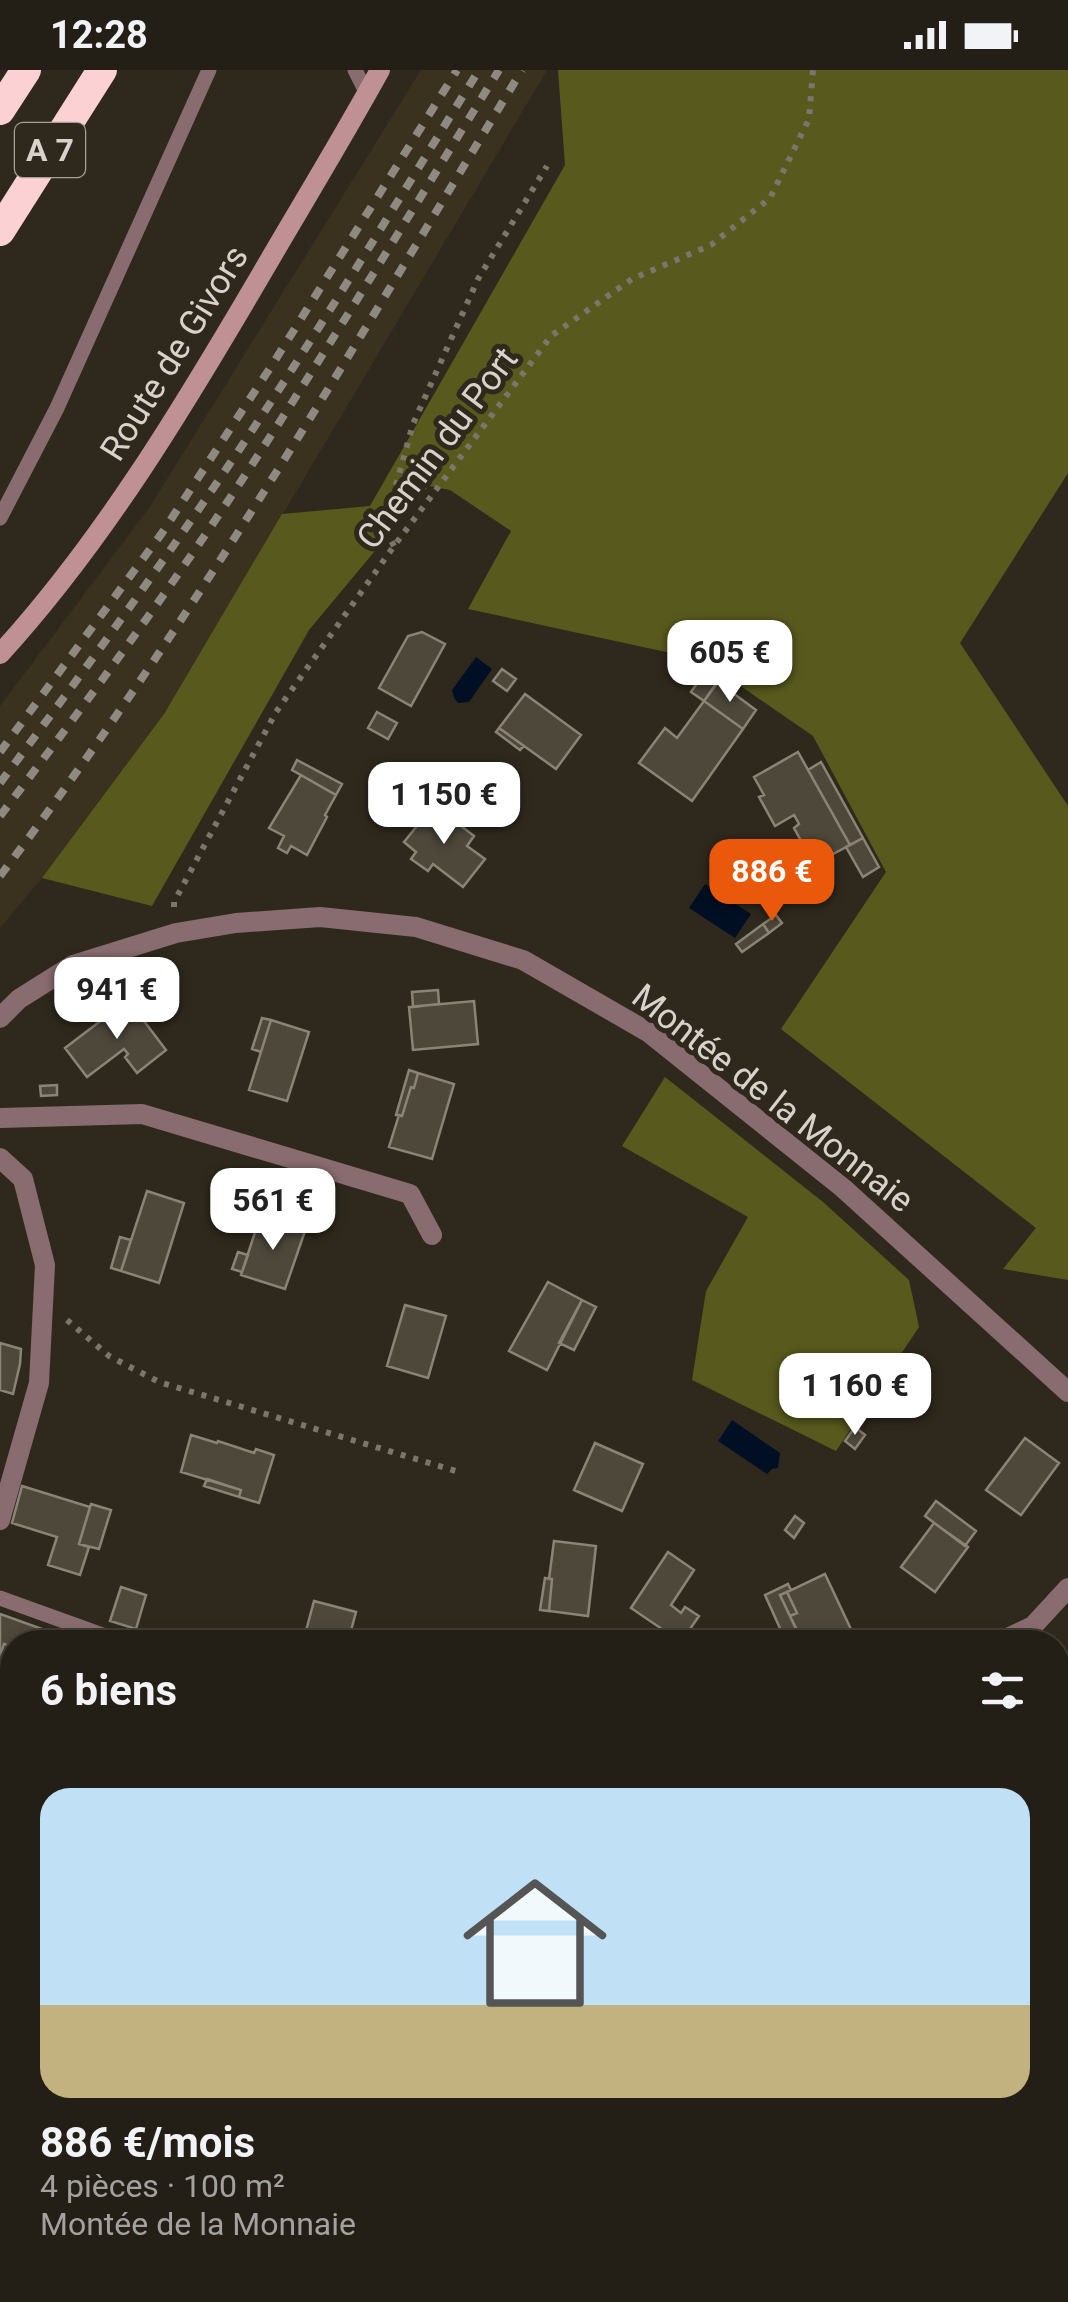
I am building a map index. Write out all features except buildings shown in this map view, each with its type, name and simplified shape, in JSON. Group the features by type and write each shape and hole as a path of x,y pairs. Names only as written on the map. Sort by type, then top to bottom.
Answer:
{"highway":[{"name":"A 7","path":"0,110 26,70"},
{"name":"A 7","path":"0,231 102,70"}],"main road":[{"name":"Route de Givors","path":"0,654 111,513 194,390 380,70"}],"street":[{"name":"Montée de la Monnaie","path":"0,1018 20,999 73,965 176,933 236,923 320,918 416,927 523,960 648,1032 843,1188 1068,1392"},
{"path":"0,1118 142,1114 410,1194 432,1234"},
{"path":"0,1158 23,1180 45,1265 39,1383 0,1520"},
{"path":"1024,1630 1033,1626 1068,1588"}],"lane":[{"path":"0,518 57,408 209,70"},
{"path":"355,70 367,94"},
{"path":"0,1598 89,1630"}],"path":[{"name":"Chemin du Port","path":"176,933 174,902 276,712 394,546 551,336 632,279 711,245 770,198 808,118 814,70"},
{"path":"394,546 384,528 413,424 478,280 547,166"},
{"path":"43,1300 108,1356 160,1382 459,1472"}],"shaded area":[{"path":"421,70 547,70 164,714 0,928 0,706 149,508"},
{"path":"558,70 1068,70 1068,473 960,643 1068,806 1068,1280 1003,1269 1036,1228 781,1029 886,872 813,736 703,660 468,609 511,531 450,490 429,486 309,630 152,906 42,878 164,714 282,514 370,506 565,165"},
{"path":"665,1077 823,1202 909,1280 919,1327 836,1451 692,1380 706,1291 748,1217 622,1146"}],"water":[{"path":"476,657 492,669 469,702 458,703 452,690"},
{"path":"705,884 751,914 735,938 689,908"},
{"path":"732,1420 780,1453 778,1468 767,1474 718,1441"}],"railway":[{"path":"0,752 162,533 457,70"},
{"path":"0,783 249,436 479,70"},
{"path":"0,816 119,657 232,495 499,70"},
{"path":"0,876 207,581 522,70"}]}
